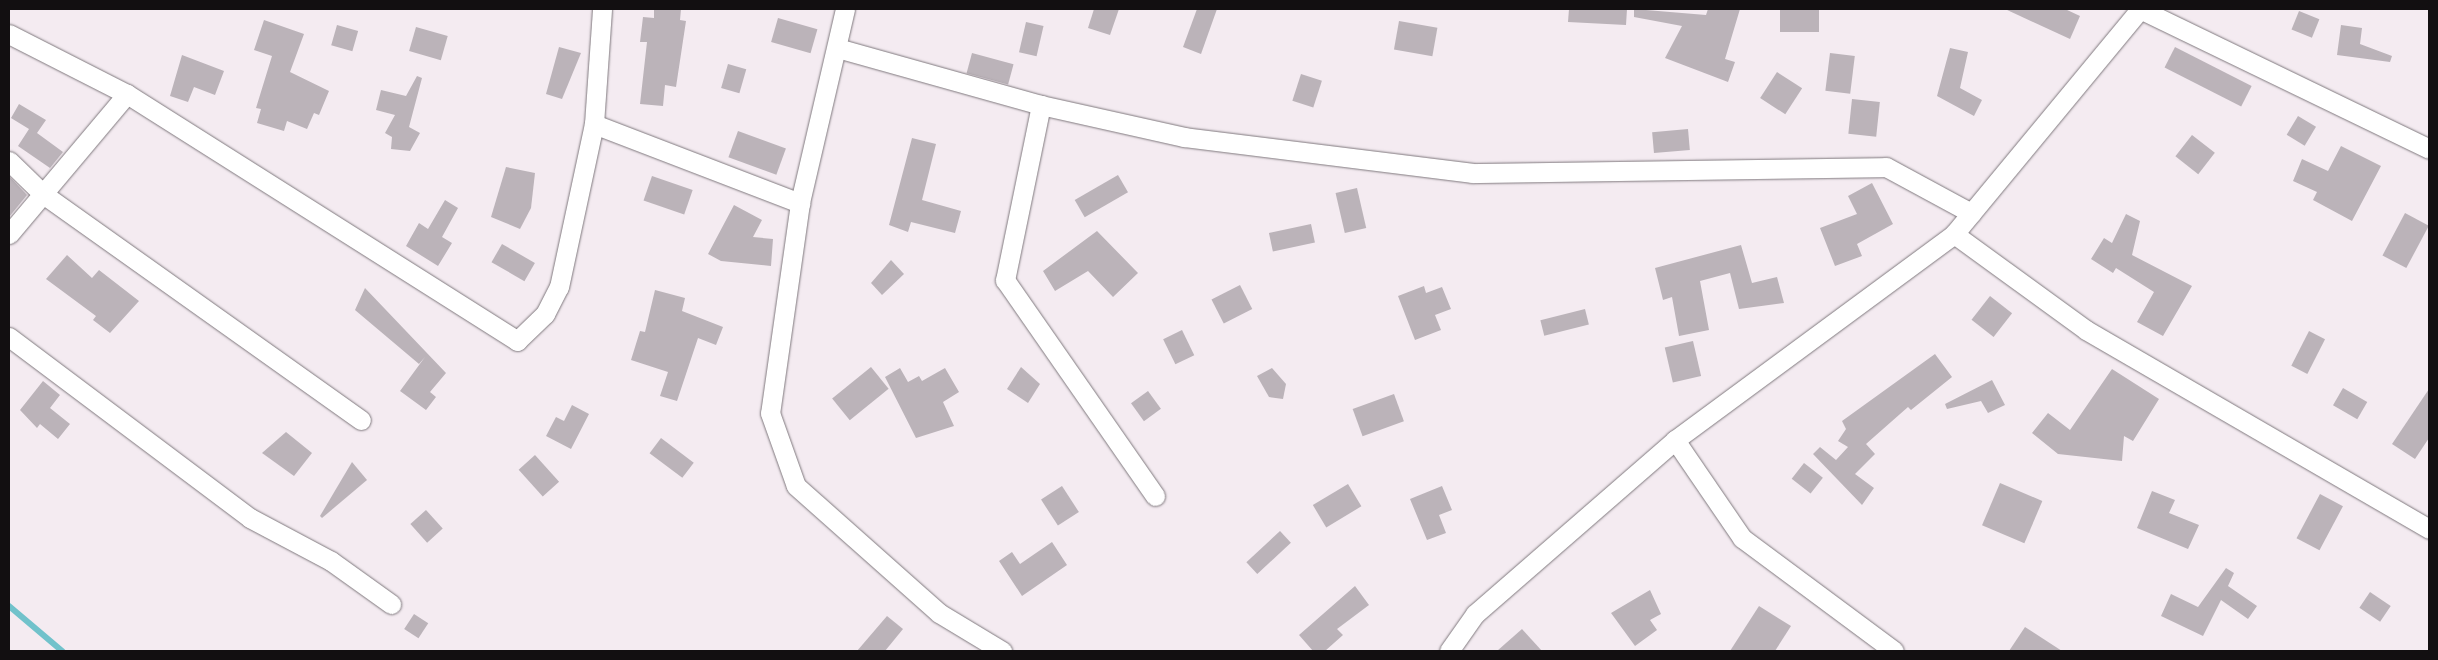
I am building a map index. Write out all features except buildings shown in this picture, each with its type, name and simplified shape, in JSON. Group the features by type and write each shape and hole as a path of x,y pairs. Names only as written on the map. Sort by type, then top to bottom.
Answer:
{"street":[{"path":"9,34 127,94 517,341 545,314 558,287 594,124 602,9"},
{"path":"845,9 800,203 770,412 796,486 939,613 1002,651"},
{"path":"1448,651 1475,614 1675,440 1954,234 2140,9 2429,149"},
{"path":"837,48 1041,104 1184,137 1472,173 1886,167 1971,213"},
{"path":"9,234 127,94"},
{"path":"1041,104 1005,280 1156,496"},
{"path":"594,124 800,203"},
{"path":"9,161 43,194 361,420"},
{"path":"1954,234 2086,330 2429,529"},
{"path":"9,337 250,518 331,561 391,604"},
{"path":"1675,440 1742,538 1894,651"}],"waterway":[{"path":"9,606 62,651"}]}
